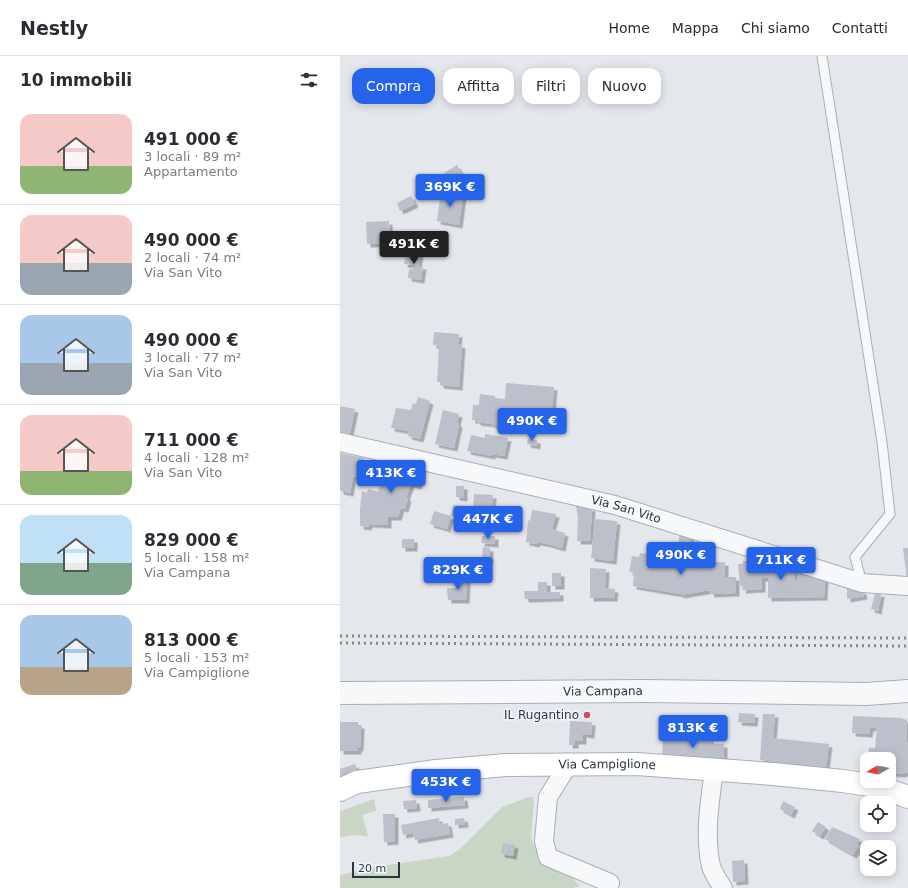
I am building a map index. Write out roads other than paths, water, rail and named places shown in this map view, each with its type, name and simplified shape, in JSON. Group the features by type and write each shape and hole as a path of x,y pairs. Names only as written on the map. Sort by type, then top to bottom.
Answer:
{"main road":[{"name":"Via Campiglione","path":"340,790 357,782 436,771 506,765 637,764 773,774 860,784"},
{"name":"Via Campiglione","path":"896,784 908,782"},
{"name":"Via Campiglione","path":"882,788 908,797"}],"street":[{"name":"Via San Vito","path":"340,442 512,480 615,505 862,583 908,586"},
{"name":"Via Campana","path":"340,693 644,691 866,694 908,691"},
{"name":"Via Campana","path":"866,694 908,704"},
{"path":"568,765 548,797 544,840 548,856 610,883"},
{"path":"714,770 709,807 708,835 711,868 723,888"}],"lane":[{"path":"822,56 882,442 890,514 855,557 862,583"}],"railway":[{"path":"340,636 908,638"},
{"path":"340,643 908,646"}],"place":[{"name":"IL Rugantino","path":"587,715"}]}
